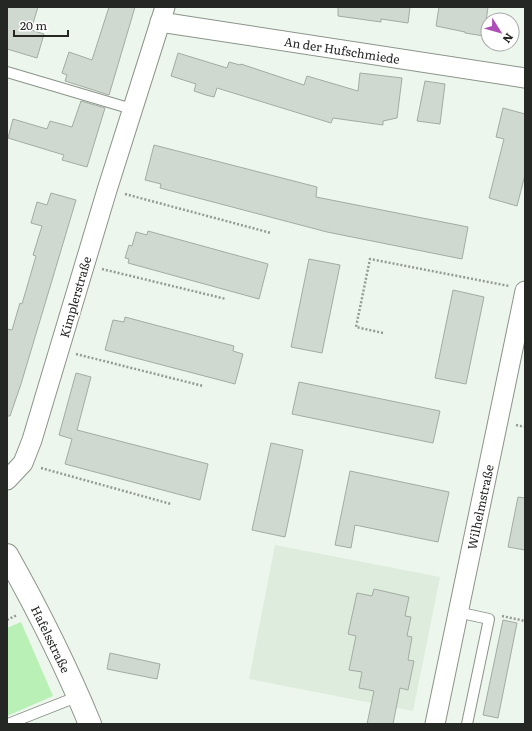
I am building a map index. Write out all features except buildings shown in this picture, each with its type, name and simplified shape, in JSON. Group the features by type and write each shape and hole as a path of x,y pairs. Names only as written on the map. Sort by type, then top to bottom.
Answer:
{"main road":[{"name":"Hafelsstraße","path":"7,555 35,606 90,724"}],"street":[{"name":"An der Hufschmiede","path":"162,15 525,78"},
{"name":"Kimplerstraße","path":"7,480 23,463 32,440 60,350 84,265 162,15"},
{"name":"Wilhelmstraße","path":"435,724 517,288"}],"lane":[{"path":"7,72 132,109"},
{"path":"457,612 489,619 467,724"},
{"path":"8,724 78,696"}],"path":[{"path":"107,190 271,233"},
{"path":"383,333 356,327 370,259 517,288"},
{"path":"84,265 226,299"},
{"path":"60,350 203,386"},
{"path":"23,463 171,504"}],"shaded area":[{"path":"275,545 440,577 413,711 249,679"}],"green space":[{"path":"21,622 53,696 7,716 7,628"}]}
